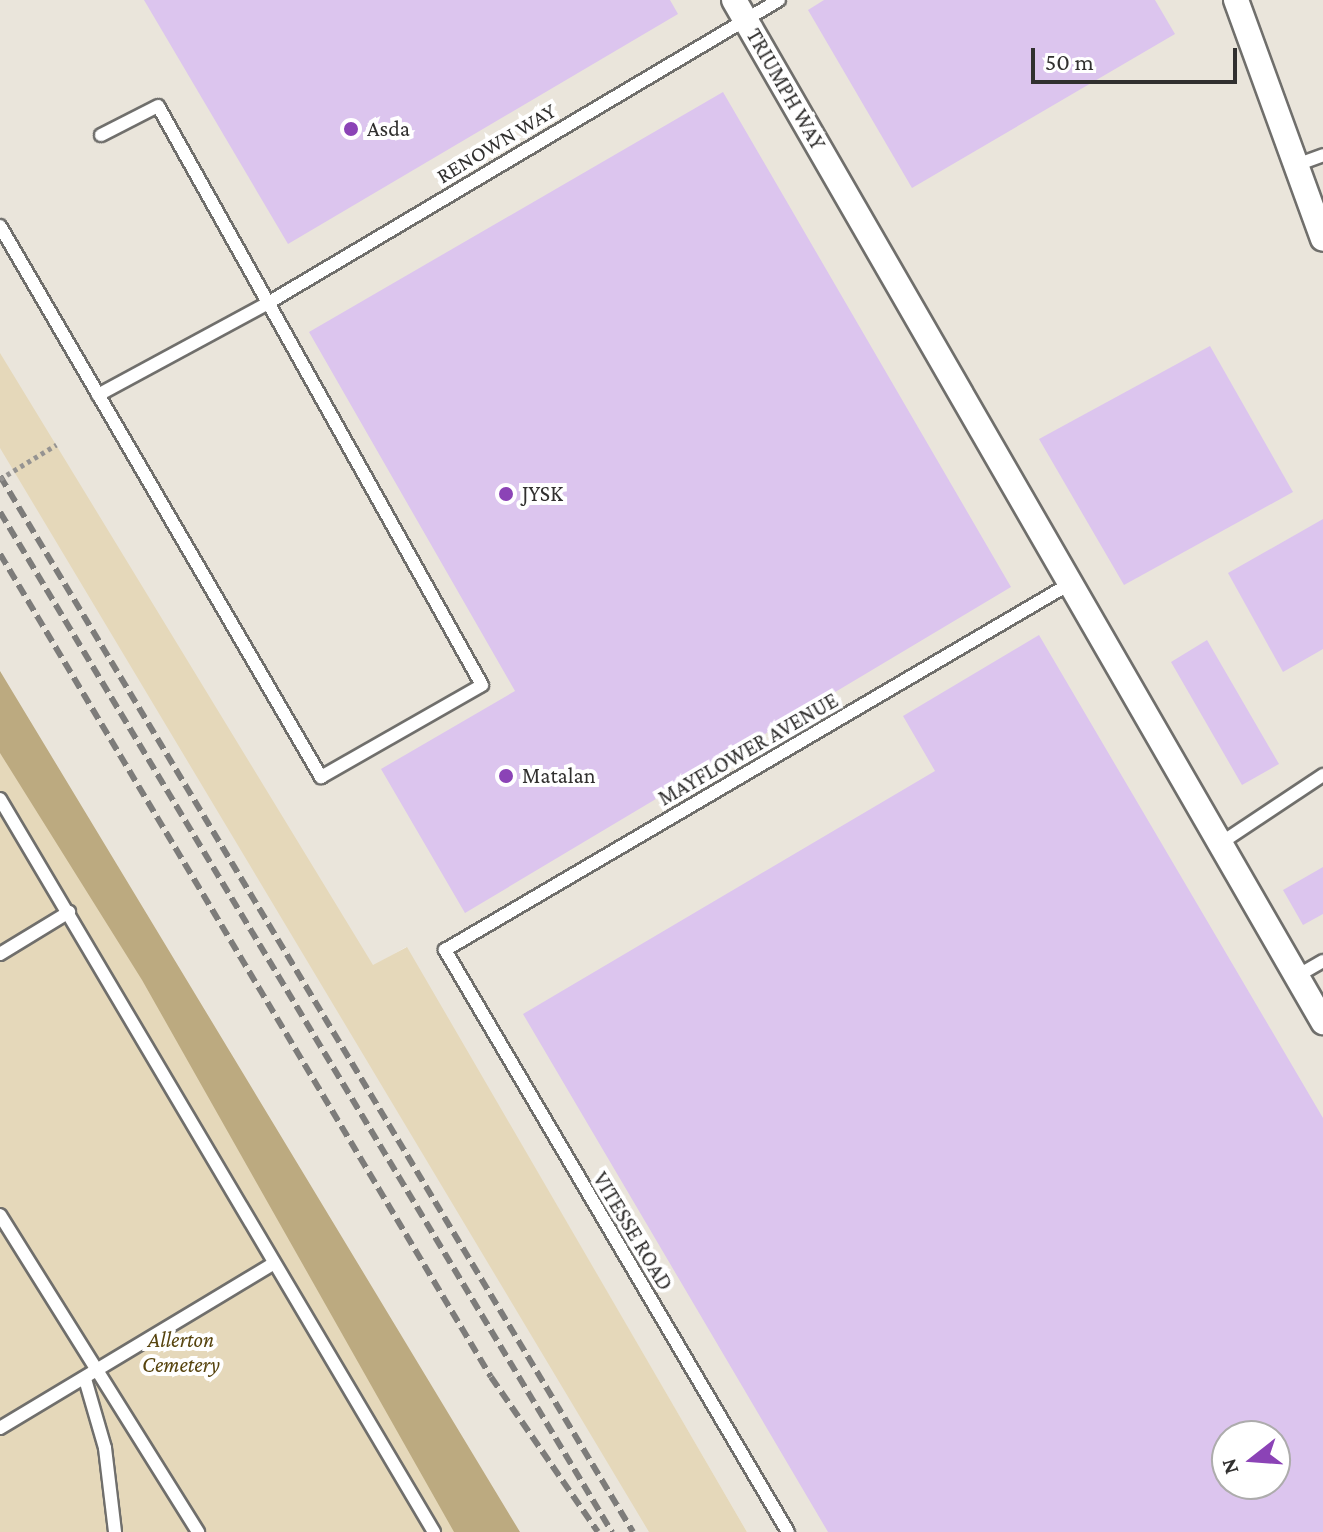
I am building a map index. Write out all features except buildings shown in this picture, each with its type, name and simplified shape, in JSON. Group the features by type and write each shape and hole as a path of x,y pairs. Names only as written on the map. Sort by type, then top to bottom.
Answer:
{"street":[{"path":"1236,0 1323,239"},
{"name":"TRIUMPH WAY","path":"739,9 1323,1022"}],"lane":[{"name":"RENOWN WAY","path":"98,395 268,303 739,9 779,0"},
{"path":"0,226 321,777 482,685 158,106 101,135"},
{"path":"1296,165 1323,155"},
{"name":"MAYFLOWER AVENUE","path":"445,950 1071,583"},
{"path":"1221,843 1323,775"},
{"path":"0,799 434,1532"},
{"path":"0,954 69,912"},
{"name":"VITESSE ROAD","path":"445,950 788,1532"},
{"path":"1297,976 1323,961"},
{"path":"0,1215 89,1376 105,1448 115,1532"},
{"path":"0,1428 273,1264"},
{"path":"89,1376 126,1412 198,1532"}],"path":[{"path":"0,479 56,445"}],"shaded area":[{"path":"0,0 1323,0 1323,1532 747,1532 406,947 373,966 710,1532 500,1532 0,693"},
{"path":"0,671 520,1532 454,1532 142,980 0,753"}],"green space":[{"path":"0,353 373,965 407,947 747,1532 649,1532 0,448"},
{"name":"Allerton Cemetery","path":"0,693 500,1532 0,1532"}],"railway":[{"path":"0,476 633,1532"},
{"path":"0,512 612,1532"},
{"path":"0,554 491,1377 598,1532"}],"place":[{"name":"Asda","path":"351,129"},
{"name":"JYSK","path":"506,494"},
{"name":"Matalan","path":"506,776"}]}
